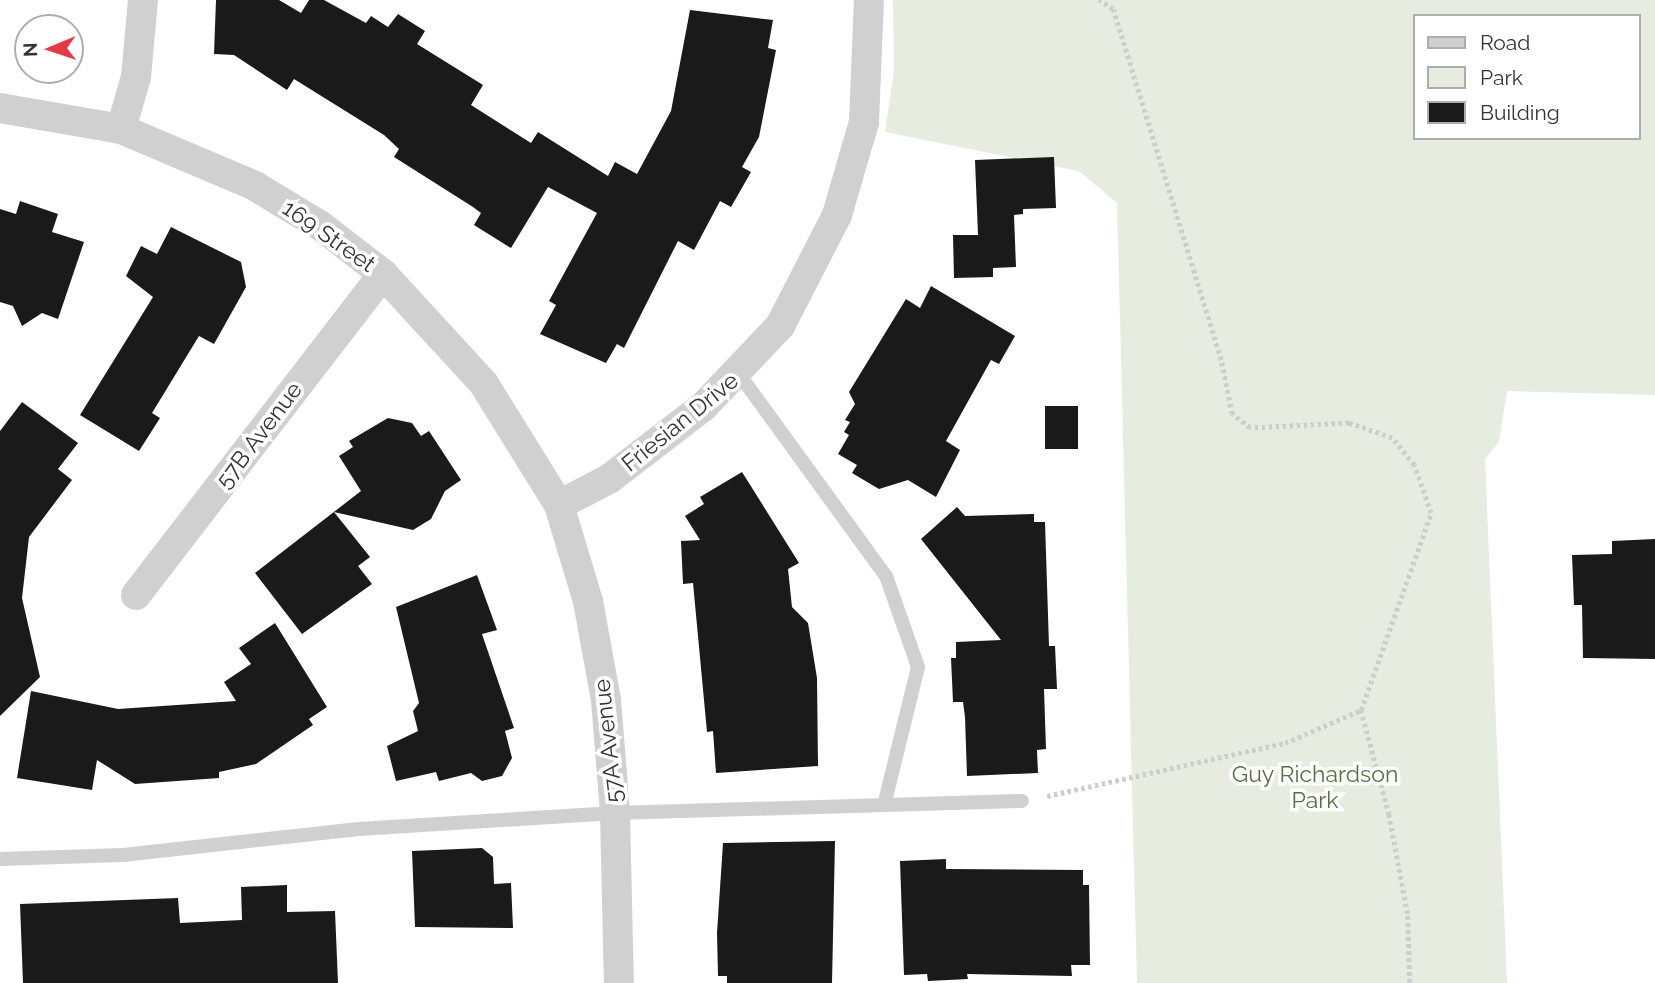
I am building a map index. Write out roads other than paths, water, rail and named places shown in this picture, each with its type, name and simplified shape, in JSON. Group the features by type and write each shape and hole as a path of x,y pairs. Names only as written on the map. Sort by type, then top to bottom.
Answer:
{"street":[{"path":"121,129 136,76 144,0"},
{"name":"Friesian Drive","path":"559,505 609,479 739,374 787,315 837,215 864,122 869,0"},
{"name":"169 Street","path":"0,108 121,129 255,186 321,226 383,274 484,384 559,505"},
{"name":"57B Avenue","path":"136,595 383,274"},
{"name":"57A Avenue","path":"559,505 597,650 615,813 619,983"}],"lane":[{"path":"739,374 886,576 918,667 884,805"},
{"path":"0,859 123,855 359,829 615,813 1022,801"}],"park label":[{"name":"Guy Richardson Park","path":"1315,787"}]}
